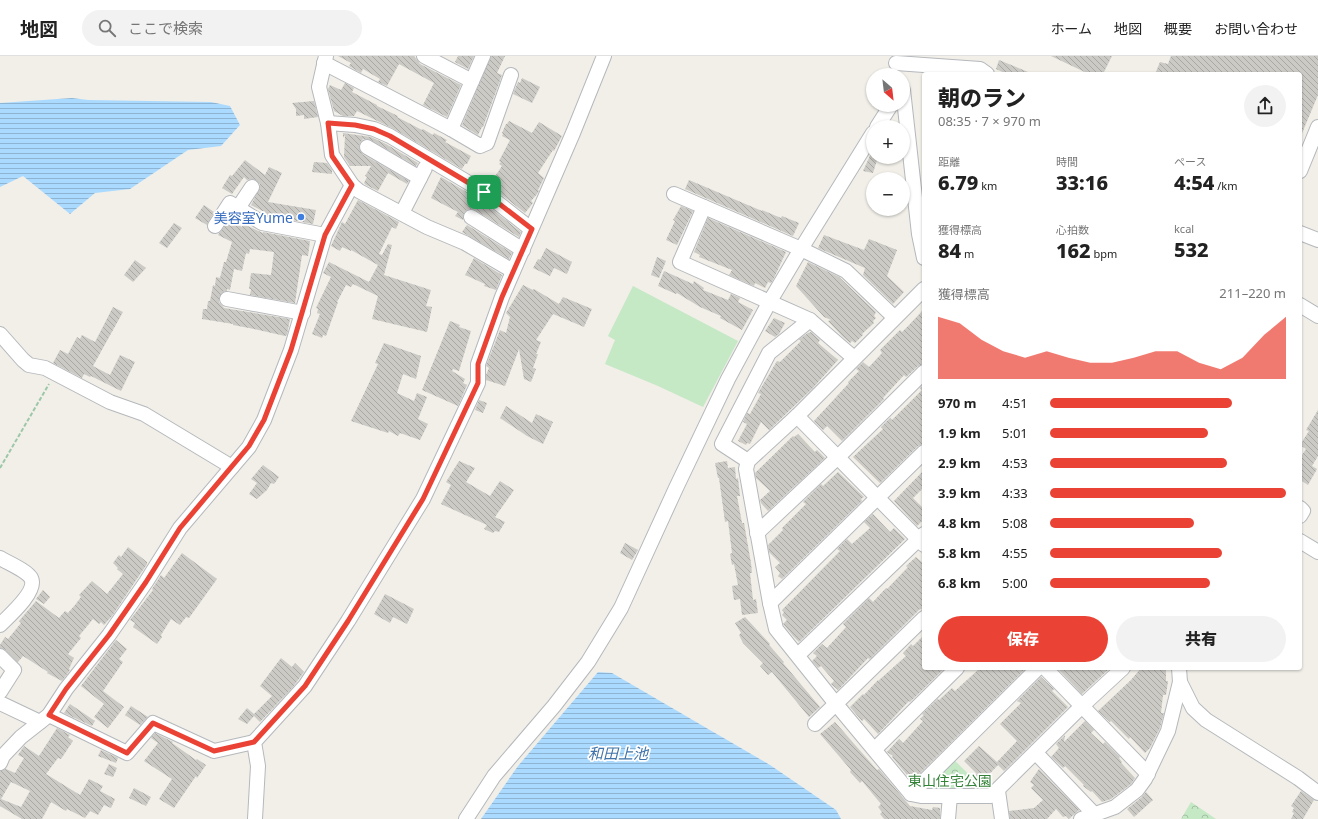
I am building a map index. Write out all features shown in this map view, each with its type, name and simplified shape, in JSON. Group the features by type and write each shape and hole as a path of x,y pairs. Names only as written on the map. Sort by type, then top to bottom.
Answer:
{"street":[{"path":"424,56 472,81"},
{"path":"451,129 483,56"},
{"path":"0,703 44,719 127,753 153,723 214,751 254,742 305,686 348,621 423,499 478,383 478,364 502,297 584,107 604,56"},
{"path":"511,75 487,143 480,146 325,60 319,87 328,123 332,156 352,185 359,191 427,227 465,243 513,272"},
{"path":"896,65 980,69 984,72"},
{"path":"905,112 919,234 922,248"},
{"path":"328,123 355,125 374,129 390,136 484,192 532,229"},
{"path":"1302,166 1318,127"},
{"path":"466,819 494,776 554,706 588,662 621,608 715,406 770,301 866,144"},
{"path":"367,147 422,173 402,213"},
{"path":"0,763 4,756 21,737 44,719 109,635 138,594 180,528 249,446 264,420 291,350 325,235 352,185"},
{"path":"238,208 252,187"},
{"path":"674,194 801,249 846,271 894,317"},
{"path":"215,226 230,204 262,223 325,235"},
{"path":"704,207 680,262 810,320 854,358"},
{"path":"471,217 523,250"},
{"path":"1302,234 1318,240"},
{"path":"922,290 797,416 748,461 746,469 776,629 911,794 921,796 992,796 1120,670"},
{"path":"227,299 303,313"},
{"path":"1302,306 1318,316"},
{"path":"748,461 722,444 768,353 810,320"},
{"path":"0,334 29,365 45,368 110,402 144,414 232,467"},
{"path":"757,534 922,374"},
{"path":"797,416 922,540 798,655"},
{"path":"770,603 922,454"},
{"path":"1302,542 1318,552"},
{"path":"0,558 27,574 32,579 30,592 0,625"},
{"path":"815,724 922,620"},
{"path":"0,656 14,670 0,692"},
{"path":"875,749 955,670"},
{"path":"911,794 1036,670"},
{"path":"1047,670 1148,774"},
{"path":"1081,819 1095,815 1114,806 1137,790 1148,774 1168,731 1180,675"},
{"path":"1180,675 1193,708 1206,720 1318,792"},
{"path":"254,742 258,766 255,819"},
{"path":"1036,753 1095,815"},
{"path":"998,790 1002,819"},
{"path":"948,819 950,796"}],"path":[{"path":"0,468 55,373"}],"green space":[{"path":"633,286 738,341 703,407 605,364 615,340 608,336"},
{"name":"東山住宅公園","path":"950,756 991,796 911,794"},
{"path":"1191,802 1216,819 1181,819"}],"water":[{"path":"72,98 88,100 211,102 230,106 240,125 221,146 188,150 130,189 95,193 70,214 23,176 0,187 0,103"},
{"name":"和田上池","path":"598,672 612,673 770,765 836,810 841,819 481,819 518,766"}],"building":[{"path":"338,56 414,56 420,64 461,85 447,117 423,105 434,83 399,64 387,86 378,82 380,79 363,69 361,73 349,66 351,63"},
{"path":"458,56 474,56 468,69 455,62"},
{"path":"491,56 505,56 497,73 502,75 483,127 478,135 462,125"},
{"path":"1051,56 1112,56 1104,72 1085,72"},
{"path":"1171,56 1318,56 1318,95 1302,133 1302,72 1156,72 1160,62 1168,64"},
{"path":"999,60 1028,72 1003,72 996,69"},
{"path":"522,78 540,87 532,103 513,94 518,82 520,83"},
{"path":"345,83 354,88 352,92 377,106 422,130 423,129 433,135 434,133 447,140 445,142 471,156 467,164 465,164 462,169 394,129 357,111 354,116 343,116 334,111 328,89 330,85 341,90"},
{"path":"314,101 318,117 304,119 304,115 296,116 296,109 292,103"},
{"path":"509,121 532,133 539,122 562,136 554,151 553,150 538,173 544,178 538,190 539,191 531,201 533,203 525,213 489,185 502,166 499,164 501,162 499,161 510,140 502,136 502,133"},
{"path":"343,133 371,137 418,163 416,166 371,140 363,139 360,143 359,147 362,154 409,181 407,184 388,173 378,191 366,185 364,183 367,177 365,176 371,166 350,166 344,157 345,135 343,138"},
{"path":"245,160 265,175 269,167 282,173 268,202 316,210 313,224 265,215 266,213 251,205 260,188 260,184 256,180 247,180 244,177 232,194 222,188 230,175 232,176"},
{"path":"314,162 327,163 332,170 332,174 312,172"},
{"path":"866,164 876,164 873,172 863,171"},
{"path":"441,177 479,199 521,232 519,237 475,210 467,210 464,213 463,220 455,216 458,212 431,198"},
{"path":"689,180 762,211 781,218 782,216 799,223 793,236 685,189"},
{"path":"358,200 399,222 396,229 392,227 379,254 382,255 388,244 392,245 384,275 431,290 426,306 432,307 427,332 372,319 378,296 353,284 351,287 346,285 337,302 326,336 323,335 322,338 312,334 320,314 317,313 318,309 316,308 331,277 323,273 329,262 369,282 378,265 351,250 342,247 340,251 331,246 342,222 345,224"},
{"path":"204,205 214,212 207,225 195,218"},
{"path":"681,206 693,211 677,245 666,240 675,221 673,220"},
{"path":"708,218 786,252 771,283 768,282 765,288 755,283 754,286 729,275 732,270 699,257 700,255 694,252"},
{"path":"229,220 242,227 243,224 263,233 310,241 308,256 302,255 295,303 250,295 251,289 249,289 251,273 271,275 274,252 250,249 249,254 246,253 242,271 234,269 230,290 227,289 227,291 224,291 219,297 219,302 224,308 290,319 287,335 285,336 233,324 202,319 203,309 207,309 213,285 215,286 216,277 220,278 224,262 226,262 232,242 218,235"},
{"path":"174,223 182,228 167,248 159,243"},
{"path":"467,225 512,253 509,259 462,232"},
{"path":"824,235 864,250 869,239 897,250 887,276 904,292 893,304 863,275 865,268 818,248"},
{"path":"546,248 572,262 567,274 554,268 550,276 533,268 538,259 540,260"},
{"path":"657,257 666,261 659,278 651,275"},
{"path":"474,258 502,275 496,290 484,286 485,284 465,275"},
{"path":"135,260 146,268 133,282 124,275"},
{"path":"808,262 839,277 876,312 874,316 876,318 873,321 874,323 855,343 852,341 850,343 842,336 828,321 831,320 824,317 796,286"},
{"path":"664,271 693,284 694,281 704,288 703,290 728,300 731,294 740,298 738,302 753,310 742,330 720,318 721,316 700,307 677,293 676,294 658,286"},
{"path":"523,285 533,290 534,289 559,304 563,297 592,309 584,327 553,314 536,340 541,342 536,354 538,354 533,368 536,369 531,382 524,379 519,349 505,386 486,380 486,375 489,368 486,366 500,330 506,333 510,317 506,313"},
{"path":"113,307 123,312 93,366 110,375 120,355 135,362 121,391 91,376 90,377 84,374 82,378 53,363 60,350 68,354 77,337 80,339 82,335 95,342"},
{"path":"922,311 922,365 918,366 906,377 904,375 883,398 884,399 842,441 827,426 823,430 814,421 859,371 856,369 863,362 869,367 882,353 880,350 900,330 902,332"},
{"path":"774,318 785,323 779,334 775,337 765,331"},
{"path":"450,321 460,325 459,327 471,331 459,371 453,369 452,371 465,379 463,383 467,385 458,406 422,390"},
{"path":"811,332 820,340 818,343 838,360 812,389 769,430 761,422 750,444 747,443 746,445 738,441 747,424 743,422 747,413 750,414 761,394 758,393 777,361 780,362 801,341 799,339"},
{"path":"384,343 421,356 416,379 403,374 397,393 414,401 417,393 427,397 418,419 428,424 420,440 400,433 398,436 389,431 388,433 351,421 378,364 375,363"},
{"path":"922,390 922,444 918,446 880,483 853,457 883,429 881,427 890,418 892,420"},
{"path":"479,400 487,403 483,413 475,410"},
{"path":"506,406 532,423 536,414 553,422 543,444 527,436 500,418"},
{"path":"1318,410 1318,456 1312,466 1317,469 1308,485 1302,481 1302,455 1306,449 1302,446 1302,442 1309,431 1306,430"},
{"path":"798,434 815,452 817,450 825,458 768,511 760,500 770,491 756,478 755,473 793,436 794,437"},
{"path":"459,461 475,468 466,482 490,496 500,481 514,490 495,517 505,522 499,532 495,531 493,533 484,529 487,525 441,504 451,485 446,482"},
{"path":"727,461 728,468 735,467 736,479 738,478 740,496 737,496 742,523 744,523 751,563 752,573 750,573 753,600 756,599 758,613 742,615 740,599 734,600 732,586 738,585 734,564 732,565 728,521 725,522 719,478 715,463"},
{"path":"263,465 279,477 274,484 271,483 267,490 257,499 249,494 257,483 251,479"},
{"path":"838,472 864,497 861,499 862,501 782,579 778,576 780,573 775,567 780,563 769,552 768,545 783,530 782,528 806,504 803,502 821,484 823,486"},
{"path":"922,472 922,489 913,498 922,507 922,521 917,526 894,501"},
{"path":"873,514 890,532 894,528 905,539 799,642 783,624 787,620 782,615 784,612 782,610 840,551 837,549 847,539 852,544 870,528 864,522"},
{"path":"625,543 638,550 632,560 620,553"},
{"path":"128,547 147,562 147,564 112,616 104,625 101,622 99,624 93,619 79,636 81,638 68,654 74,658 69,669 70,670 62,681 47,673 48,672 23,656 18,662 6,650 0,648 0,645 5,637 8,639 21,623 19,621 36,601 59,618 65,611 68,613 81,597 79,595 92,581 107,594 123,574 113,563 119,555 121,557"},
{"path":"182,553 217,579 189,618 186,617 180,625 171,619 157,644 133,627 135,623 130,620 153,590 152,589 161,575 164,578"},
{"path":"916,557 922,562 922,610 920,609 870,659 868,658 838,690 831,684 834,681 821,666 818,668 812,661 817,656 813,653 822,644 827,648 846,627 843,624 869,598 873,602 908,567 906,566"},
{"path":"43,590 50,597 44,604 36,599"},
{"path":"385,594 414,609 407,624 393,617 390,623 374,614"},
{"path":"745,617 770,644 769,645 784,662 783,663 820,707 809,717 772,672 768,675 760,666 763,663 743,643 739,635 741,633 735,623"},
{"path":"922,637 922,670 943,670 910,702 909,701 878,734 864,719 862,721 850,707 906,656 903,653 911,644 913,646"},
{"path":"116,640 127,649 119,659 123,662 103,691 124,707 108,728 94,717 104,704 81,686"},
{"path":"281,658 292,667 295,663 304,672 293,687 260,722 254,716 247,724 238,719 247,708 254,714 272,696 260,686"},
{"path":"978,670 1024,670 912,781 892,757 893,756 887,752 899,739 903,743 923,721 920,719 924,715 922,714 938,699 939,700 952,688 955,691"},
{"path":"1059,670 1108,670 1082,694"},
{"path":"1139,670 1166,670 1166,681 1168,681 1166,695 1163,695 1161,713 1164,713 1160,728 1150,748 1145,753 1130,737 1129,739 1111,721 1110,722 1098,711 1131,680"},
{"path":"1041,677 1054,689 1052,691 1068,707 1004,771 998,765 976,788 964,788 977,774 964,761 979,746 997,762 1017,741 1000,724 1021,703 1017,701"},
{"path":"70,704 95,721 92,726 64,713"},
{"path":"131,706 148,717 140,725 125,715"},
{"path":"1085,721 1094,730 1091,733 1103,744 1105,742 1120,757 1121,763 1135,778 1131,784 1111,799 1102,802 1092,791 1091,792 1083,786 1084,785 1065,766 1063,768 1051,757 1059,748 1056,744 1065,735 1064,742"},
{"path":"835,722 877,770 879,769 910,806 932,810 933,807 940,808 940,819 884,819 880,814 882,812 878,807 881,804 862,781 860,783 850,772 851,770 820,734"},
{"path":"57,728 70,735 68,737 73,741 61,759 58,758 46,774 80,795 89,779 103,786 100,791 115,799 111,808 104,805 98,815 90,811 85,818 67,809 66,811 51,802 42,819 22,819 0,806 0,771 6,769 15,773 24,758 18,755 24,746 39,756","holes":["11,782 30,791 21,807 1,799"]},
{"path":"155,733 173,742 172,743 196,760 197,759 206,765 197,778 196,776 174,808 159,799 172,779 144,761 158,743 151,738"},
{"path":"101,750 118,758 116,763 98,756"},
{"path":"109,764 117,768 113,777 104,774"},
{"path":"1039,769 1079,810 1069,819 1066,816 1063,817 1056,809 1047,819 1010,819 1009,811 1034,808 1043,800 1031,788 1034,785 1030,782"},
{"path":"134,788 151,797 146,806 129,798"},
{"path":"1301,791 1314,800 1303,819 1291,819 1294,813 1292,812 1294,808 1291,806"},
{"path":"1146,792 1153,800 1134,817 1127,809"}],"place":[{"name":"美容室Yume","path":"301,217"}],"route":[{"path":"328,123 355,125 374,129 390,136 484,192 532,229 502,297 478,364 478,383 423,499 348,621 305,686 254,742 214,751 153,723 127,753 49,715 66,689 109,635 146,582 180,528 249,446 264,420 291,350 325,235 352,185 332,156 328,123"}]}
